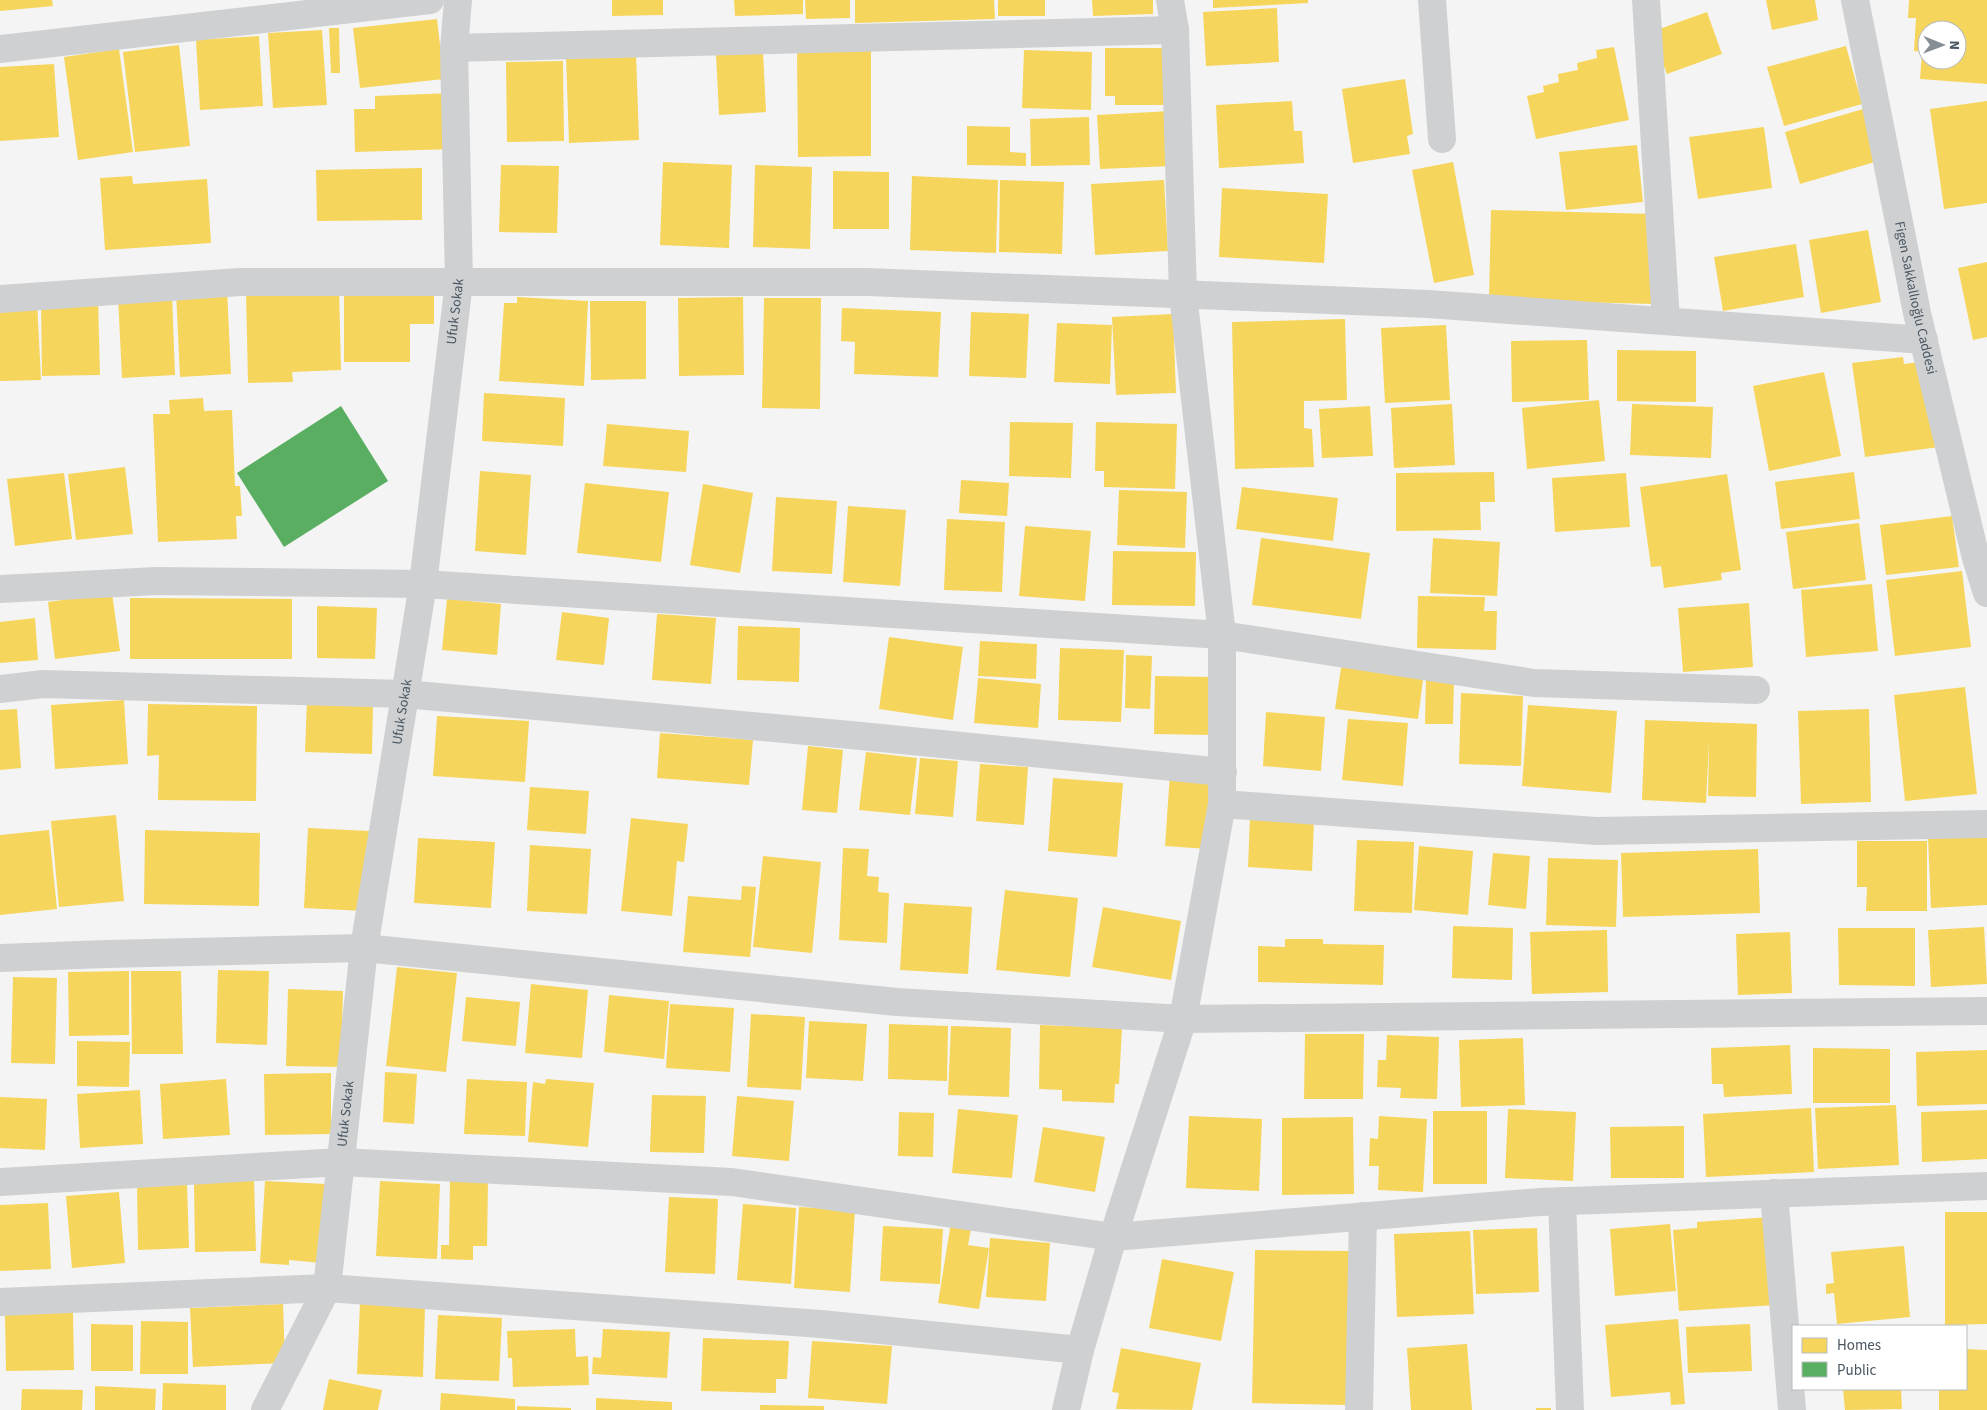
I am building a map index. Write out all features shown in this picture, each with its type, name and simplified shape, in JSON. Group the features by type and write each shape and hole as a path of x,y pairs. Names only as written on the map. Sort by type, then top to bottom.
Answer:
{"street":[{"path":"0,49 430,0"},
{"name":"Ufuk Sokak","path":"265,1410 327,1288 364,948 423,584 460,282 454,48 458,0"},
{"path":"1066,1410 1080,1350 1113,1237 1183,1019 1222,804 1222,635 1184,294 1175,30 1170,0"},
{"path":"1432,0 1442,139"},
{"path":"1646,0 1666,321"},
{"name":"Figen Sakkallıoğlu Caddesi","path":"1855,0 1917,313 1981,557 1987,593"},
{"path":"454,48 1175,30"},
{"path":"0,299 240,282 867,282 1428,304 1924,340"},
{"path":"0,589 157,580 423,584 1222,635 1534,683 1756,690"},
{"path":"0,689 43,684 405,694 1223,772"},
{"path":"1222,804 1596,831 1987,824"},
{"path":"0,958 364,948 897,1002 1183,1019 1987,1011"},
{"path":"0,1182 341,1162 732,1182 1113,1237 1562,1201 1987,1186"},
{"path":"1774,1193 1792,1410"},
{"path":"1562,1201 1570,1410"},
{"path":"1359,1410 1363,1216"},
{"path":"0,1302 327,1288 821,1324 1080,1350"}],"building: Homes":[{"path":"0,0 52,0 53,6 0,11"},
{"path":"612,0 663,0 663,15 612,16"},
{"path":"734,0 803,0 803,14 735,16"},
{"path":"805,0 850,0 850,18 806,19"},
{"path":"855,0 994,0 995,19 855,23"},
{"path":"998,0 1045,0 1045,16 998,16"},
{"path":"1092,0 1153,0 1153,14 1093,16"},
{"path":"1213,0 1308,0 1308,3 1213,8"},
{"path":"1766,0 1815,0 1818,20 1772,30"},
{"path":"1909,0 1987,0 1987,84 1920,79 1921,70 1967,70 1967,20 1917,20 1917,51 1914,51 1916,18 1908,18"},
{"path":"1277,8 1279,62 1206,66 1203,12"},
{"path":"1707,12 1722,54 1667,74 1651,32"},
{"path":"437,19 444,79 360,88 353,28"},
{"path":"329,28 339,28 340,73 331,73"},
{"path":"322,30 327,105 273,108 268,33"},
{"path":"259,36 263,106 200,110 196,40"},
{"path":"179,45 190,146 135,152 123,52"},
{"path":"1846,46 1862,104 1784,126 1767,67"},
{"path":"1614,47 1629,120 1536,139 1527,96 1544,92 1543,86 1559,82 1558,74 1578,70 1577,63 1597,58 1596,50"},
{"path":"1105,48 1165,48 1172,105 1115,105 1115,96 1105,96"},
{"path":"119,49 133,152 78,160 64,57"},
{"path":"1024,50 1092,52 1091,110 1022,108"},
{"path":"797,51 871,51 871,156 798,157"},
{"path":"763,52 766,112 719,115 716,54"},
{"path":"636,54 639,140 569,143 566,57"},
{"path":"563,61 564,141 507,142 506,62"},
{"path":"54,64 59,137 0,141 0,67"},
{"path":"1405,79 1413,134 1407,136 1410,154 1353,163 1342,89"},
{"path":"452,93 454,149 355,152 354,109 375,109 375,96"},
{"path":"1292,101 1294,131 1302,131 1304,163 1219,168 1216,105"},
{"path":"1987,101 1987,203 1944,209 1930,109"},
{"path":"1863,109 1878,161 1800,184 1785,132"},
{"path":"1171,111 1173,166 1100,169 1097,115"},
{"path":"1089,117 1090,165 1031,166 1030,119"},
{"path":"967,126 1010,127 1010,152 1026,153 1026,166 967,165"},
{"path":"1764,127 1772,188 1698,199 1689,137"},
{"path":"1637,145 1643,202 1566,210 1559,152"},
{"path":"663,162 732,165 729,248 660,245"},
{"path":"1453,162 1474,275 1434,283 1412,170"},
{"path":"501,165 559,166 557,233 499,232"},
{"path":"755,165 812,167 810,249 753,247"},
{"path":"422,168 422,220 317,221 316,170"},
{"path":"833,171 889,172 889,229 833,229"},
{"path":"132,176 133,184 207,179 211,243 105,250 100,178"},
{"path":"912,176 998,180 996,253 910,250"},
{"path":"1000,180 1064,182 1062,254 999,252"},
{"path":"1164,180 1168,251 1095,255 1091,184"},
{"path":"1222,188 1328,194 1324,263 1219,257"},
{"path":"1491,210 1655,214 1653,304 1489,300"},
{"path":"1868,230 1881,302 1821,313 1809,240"},
{"path":"1796,244 1804,297 1723,311 1714,257"},
{"path":"1987,262 1987,337 1973,340 1958,268"},
{"path":"339,287 341,370 292,372 293,382 248,383 246,290"},
{"path":"227,289 231,374 180,377 176,292"},
{"path":"344,289 434,289 434,324 410,324 410,362 344,362"},
{"path":"172,294 175,375 122,378 118,296"},
{"path":"517,297 588,301 584,386 499,381 504,303 517,303"},
{"path":"743,297 744,375 679,376 678,298"},
{"path":"98,298 100,375 42,376 41,300"},
{"path":"764,298 821,298 820,409 762,408"},
{"path":"37,300 41,380 0,381 0,302"},
{"path":"590,301 646,301 646,379 591,380"},
{"path":"842,308 941,312 938,377 854,374 855,342 841,341"},
{"path":"971,312 1029,314 1026,378 969,376"},
{"path":"1173,314 1176,393 1116,395 1112,317"},
{"path":"1345,319 1347,400 1304,401 1304,428 1312,429 1314,467 1235,469 1232,322"},
{"path":"1057,323 1112,325 1110,384 1054,382"},
{"path":"1446,325 1450,400 1385,403 1381,328"},
{"path":"1587,340 1589,400 1512,402 1511,341"},
{"path":"1617,350 1696,351 1696,402 1617,401"},
{"path":"1903,357 1904,364 1928,361 1939,447 1865,457 1852,363"},
{"path":"1824,372 1841,456 1769,471 1753,386"},
{"path":"484,393 565,398 563,446 482,441"},
{"path":"203,398 204,411 232,410 235,486 240,486 242,516 236,516 237,539 158,542 153,414 170,414 169,400"},
{"path":"1599,400 1605,461 1527,469 1522,408"},
{"path":"1452,404 1455,465 1394,468 1391,408"},
{"path":"1632,404 1713,407 1711,458 1630,455"},
{"path":"1370,406 1373,456 1322,458 1319,409"},
{"path":"1010,422 1073,423 1071,478 1009,476"},
{"path":"1096,422 1177,424 1175,489 1104,487 1104,471 1095,471"},
{"path":"607,424 689,431 686,472 603,466"},
{"path":"125,467 133,534 76,540 68,474"},
{"path":"480,471 531,475 526,555 475,551"},
{"path":"1494,472 1495,502 1480,502 1481,530 1396,531 1396,473"},
{"path":"1854,472 1860,519 1781,529 1775,482"},
{"path":"64,473 72,539 15,546 7,479"},
{"path":"1626,473 1630,527 1555,532 1552,478"},
{"path":"1727,474 1741,570 1721,573 1722,580 1664,588 1661,566 1651,567 1640,487"},
{"path":"961,480 1009,483 1007,516 959,513"},
{"path":"585,483 669,492 661,562 577,553"},
{"path":"703,484 753,493 740,573 690,565"},
{"path":"1242,487 1338,498 1333,541 1236,529"},
{"path":"1119,490 1187,492 1185,548 1117,545"},
{"path":"776,497 837,501 832,574 772,571"},
{"path":"848,506 906,510 900,586 843,582"},
{"path":"1952,516 1959,567 1886,575 1880,525"},
{"path":"947,519 1005,522 1002,592 944,590"},
{"path":"1859,523 1866,580 1793,589 1786,532"},
{"path":"1025,526 1091,531 1085,601 1019,596"},
{"path":"1261,538 1370,553 1361,619 1252,605"},
{"path":"1433,538 1500,542 1497,596 1430,593"},
{"path":"1113,551 1196,552 1195,606 1112,605"},
{"path":"1962,571 1971,647 1895,656 1886,580"},
{"path":"1872,584 1878,651 1806,657 1801,590"},
{"path":"112,593 120,651 55,659 48,602"},
{"path":"1418,596 1485,597 1484,611 1497,611 1496,650 1417,648"},
{"path":"130,598 292,599 292,659 130,659"},
{"path":"447,599 501,604 497,655 442,650"},
{"path":"1749,603 1753,667 1683,672 1678,608"},
{"path":"317,606 377,608 375,659 317,658"},
{"path":"562,612 609,618 604,665 556,660"},
{"path":"657,614 716,618 711,684 652,680"},
{"path":"35,618 38,660 0,663 0,622"},
{"path":"738,626 800,628 799,682 737,680"},
{"path":"889,637 963,647 953,720 879,709"},
{"path":"980,641 1037,644 1036,679 978,676"},
{"path":"1060,648 1124,650 1121,722 1058,720"},
{"path":"1126,655 1152,656 1150,709 1125,708"},
{"path":"1342,661 1424,672 1418,719 1335,709"},
{"path":"1155,676 1213,677 1212,735 1154,734"},
{"path":"1426,676 1454,677 1453,724 1425,724"},
{"path":"978,678 1041,684 1038,728 974,723"},
{"path":"1965,687 1977,794 1905,801 1894,695"},
{"path":"1461,693 1523,696 1521,766 1459,764"},
{"path":"124,700 128,764 55,769 51,705"},
{"path":"307,701 373,703 372,754 305,752"},
{"path":"148,704 257,706 256,801 158,800 159,755 147,756"},
{"path":"1528,705 1617,711 1611,793 1522,786"},
{"path":"17,709 21,768 0,770 0,710"},
{"path":"1869,709 1871,802 1801,804 1798,711"},
{"path":"1266,712 1325,717 1321,771 1263,766"},
{"path":"437,716 529,721 525,782 433,776"},
{"path":"1348,719 1408,723 1403,786 1342,780"},
{"path":"1645,720 1757,724 1756,797 1708,796 1709,740 1706,803 1642,800"},
{"path":"660,733 753,740 749,785 657,778"},
{"path":"808,746 843,750 837,813 802,810"},
{"path":"866,752 917,758 910,815 859,810"},
{"path":"920,758 958,761 953,817 915,814"},
{"path":"980,764 1028,767 1024,825 976,821"},
{"path":"1170,774 1213,777 1208,849 1165,846"},
{"path":"1053,778 1123,783 1117,857 1048,851"},
{"path":"530,787 589,791 586,834 527,830"},
{"path":"116,815 124,901 59,907 51,821"},
{"path":"1250,817 1314,820 1312,871 1248,867"},
{"path":"631,818 688,824 684,862 677,861 672,916 621,911"},
{"path":"308,828 369,831 364,911 304,908"},
{"path":"49,830 57,909 0,915 0,835"},
{"path":"145,830 260,833 259,906 144,904"},
{"path":"1987,836 1987,905 1931,908 1928,838"},
{"path":"418,838 495,842 491,908 414,903"},
{"path":"1357,840 1414,842 1412,913 1354,911"},
{"path":"1857,841 1927,841 1927,911 1866,911 1867,887 1857,887"},
{"path":"530,845 591,849 587,914 527,911"},
{"path":"1419,846 1473,851 1468,915 1414,910"},
{"path":"843,848 869,849 867,876 879,877 878,892 889,893 887,943 839,940"},
{"path":"1758,849 1760,913 1623,917 1621,853"},
{"path":"1493,853 1530,856 1526,909 1488,905"},
{"path":"763,856 821,862 812,953 753,947"},
{"path":"1548,858 1618,860 1616,927 1546,925"},
{"path":"742,886 756,887 750,957 683,952 688,896 741,900"},
{"path":"1005,890 1078,898 1070,977 996,970"},
{"path":"904,903 972,907 968,974 900,970"},
{"path":"1103,907 1181,921 1171,980 1092,967"},
{"path":"1453,926 1513,928 1512,980 1452,978"},
{"path":"1984,927 1987,984 1931,987 1928,930"},
{"path":"1838,928 1915,928 1915,986 1839,985"},
{"path":"1607,930 1608,992 1532,994 1530,932"},
{"path":"1790,932 1792,993 1738,995 1736,934"},
{"path":"1285,939 1323,939 1323,944 1384,945 1383,985 1258,982 1258,946 1285,947"},
{"path":"397,967 457,973 446,1072 386,1066"},
{"path":"218,970 269,971 267,1045 216,1043"},
{"path":"129,971 129,1035 69,1036 68,972"},
{"path":"131,971 181,971 183,1054 132,1054"},
{"path":"13,977 57,978 55,1064 11,1063"},
{"path":"531,984 588,990 582,1058 525,1053"},
{"path":"288,989 343,991 341,1067 286,1066"},
{"path":"609,995 669,1001 664,1059 604,1052"},
{"path":"466,997 520,1002 516,1046 462,1041"},
{"path":"670,1004 734,1008 730,1072 666,1068"},
{"path":"751,1014 805,1017 801,1090 747,1087"},
{"path":"809,1021 867,1024 863,1081 806,1078"},
{"path":"889,1024 948,1026 947,1081 888,1079"},
{"path":"1040,1025 1122,1028 1119,1084 1115,1084 1114,1103 1062,1101 1062,1090 1039,1089"},
{"path":"951,1026 1011,1028 1009,1097 948,1095"},
{"path":"1305,1034 1364,1034 1363,1099 1304,1099"},
{"path":"1387,1035 1439,1037 1437,1099 1400,1098 1401,1088 1377,1087 1378,1060 1386,1060"},
{"path":"1523,1038 1525,1105 1461,1107 1459,1040"},
{"path":"77,1041 130,1042 129,1087 77,1086"},
{"path":"1790,1045 1792,1094 1724,1097 1723,1084 1712,1084 1711,1048"},
{"path":"1813,1048 1890,1049 1890,1103 1813,1103"},
{"path":"1987,1050 1987,1104 1917,1106 1916,1052"},
{"path":"385,1072 417,1074 414,1124 383,1122"},
{"path":"331,1073 331,1134 265,1135 264,1074"},
{"path":"226,1079 230,1135 163,1139 160,1084"},
{"path":"467,1079 527,1082 525,1136 464,1134"},
{"path":"546,1079 594,1083 588,1147 528,1142 533,1082 545,1084"},
{"path":"140,1090 143,1144 80,1148 77,1094"},
{"path":"652,1095 706,1096 704,1153 650,1152"},
{"path":"737,1096 794,1101 789,1161 732,1156"},
{"path":"0,1097 47,1099 45,1150 0,1148"},
{"path":"1896,1105 1899,1165 1818,1169 1815,1108"},
{"path":"1811,1108 1814,1172 1706,1177 1703,1114"},
{"path":"958,1109 1018,1115 1012,1178 952,1173"},
{"path":"1508,1109 1576,1112 1573,1181 1505,1178"},
{"path":"1987,1110 1987,1159 1922,1162 1921,1112"},
{"path":"1433,1111 1487,1111 1487,1184 1433,1184"},
{"path":"899,1112 934,1113 933,1157 898,1156"},
{"path":"1189,1116 1262,1119 1259,1191 1186,1188"},
{"path":"1379,1116 1427,1119 1423,1192 1378,1190 1379,1166 1369,1166 1370,1138 1378,1139"},
{"path":"1353,1117 1354,1194 1282,1195 1282,1118"},
{"path":"1684,1126 1684,1178 1611,1178 1610,1127"},
{"path":"1043,1127 1105,1137 1095,1192 1034,1182"},
{"path":"254,1180 256,1251 195,1252 194,1182"},
{"path":"265,1181 327,1184 322,1263 289,1260 289,1265 260,1263"},
{"path":"380,1181 440,1184 437,1259 376,1256"},
{"path":"450,1181 488,1182 487,1246 473,1246 473,1260 441,1259 441,1245 449,1245"},
{"path":"187,1184 189,1248 138,1250 137,1186"},
{"path":"119,1192 125,1263 72,1268 66,1196"},
{"path":"669,1197 718,1199 715,1274 665,1272"},
{"path":"48,1203 51,1269 0,1271 0,1205"},
{"path":"743,1204 796,1208 791,1284 737,1280"},
{"path":"799,1207 855,1210 850,1292 794,1288"},
{"path":"1945,1212 1987,1212 1987,1324 1945,1325"},
{"path":"952,1216 973,1219 968,1245 989,1248 979,1309 938,1303"},
{"path":"1770,1217 1776,1305 1679,1311 1673,1230 1697,1228 1697,1222"},
{"path":"1670,1224 1676,1291 1615,1296 1610,1229"},
{"path":"883,1226 943,1229 940,1284 880,1281"},
{"path":"1537,1228 1539,1292 1476,1294 1473,1230"},
{"path":"1470,1231 1474,1314 1397,1317 1394,1234"},
{"path":"990,1238 1050,1243 1046,1301 986,1297"},
{"path":"1904,1246 1910,1317 1837,1324 1834,1293 1826,1294 1826,1284 1834,1283 1831,1252"},
{"path":"1255,1250 1350,1251 1347,1405 1252,1403"},
{"path":"1162,1259 1234,1272 1221,1341 1149,1328"},
{"path":"360,1303 425,1306 423,1377 357,1374"},
{"path":"283,1304 285,1363 193,1367 190,1308"},
{"path":"73,1312 74,1370 6,1371 5,1314"},
{"path":"438,1315 502,1318 499,1381 435,1379"},
{"path":"1678,1319 1685,1404 1671,1405 1670,1392 1611,1397 1605,1325"},
{"path":"141,1321 188,1322 188,1374 140,1374"},
{"path":"91,1324 133,1325 133,1371 91,1371"},
{"path":"1750,1324 1752,1371 1688,1373 1686,1327"},
{"path":"575,1329 576,1357 588,1356 589,1385 513,1387 512,1358 508,1358 507,1331"},
{"path":"603,1329 670,1332 667,1378 592,1374 593,1357 601,1358"},
{"path":"703,1338 789,1341 787,1379 776,1379 776,1393 701,1391"},
{"path":"812,1341 892,1346 887,1404 808,1398"},
{"path":"1467,1344 1472,1410 1411,1410 1407,1348"},
{"path":"1121,1348 1201,1363 1192,1410 1116,1409 1119,1393 1112,1392"},
{"path":"1967,1349 1987,1350 1987,1410 1939,1410 1939,1390 1967,1390"},
{"path":"329,1379 382,1390 378,1410 323,1410"},
{"path":"163,1383 226,1385 226,1410 162,1410"},
{"path":"95,1386 156,1389 155,1410 95,1410"},
{"path":"22,1389 83,1390 82,1410 21,1410"},
{"path":"1843,1390 1901,1390 1902,1409 1845,1410"},
{"path":"441,1393 515,1399 515,1410 440,1410"},
{"path":"596,1398 672,1402 672,1410 596,1410"},
{"path":"760,1405 824,1406 824,1410 760,1410"},
{"path":"517,1406 571,1408 571,1410 517,1410"},
{"path":"1536,1408 1551,1408 1551,1410 1536,1410"}],"building: Public":[{"path":"341,406 388,481 284,547 237,473"}]}
